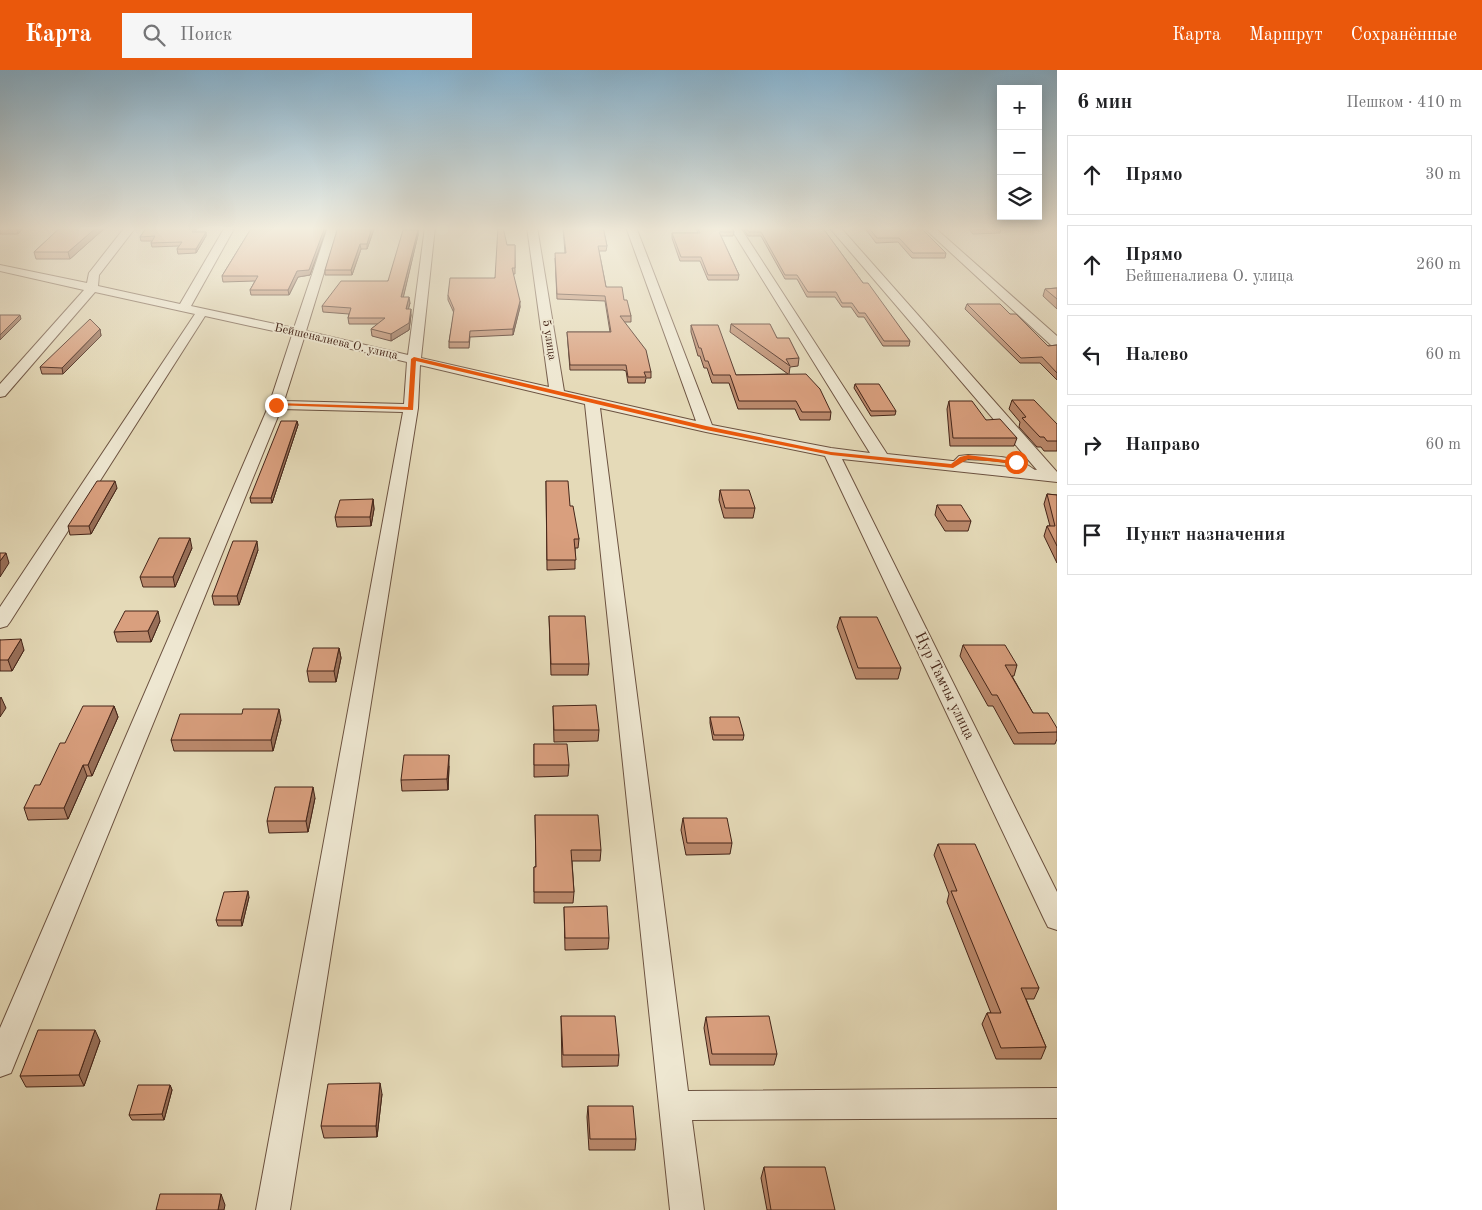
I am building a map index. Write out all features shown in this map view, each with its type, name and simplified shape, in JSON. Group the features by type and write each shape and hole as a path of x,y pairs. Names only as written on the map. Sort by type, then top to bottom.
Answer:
{"street":[{"name":"Бейшеналиева О. улица","path":"56,280 414,359 706,428 831,454 1048,476"},
{"path":"0,393 92,288 93,280"},
{"path":"184,308 200,280"},
{"path":"0,1063 276,405 315,280"},
{"path":"273,1210 411,408 414,359 424,280"},
{"name":"5 улица","path":"540,280 557,393"},
{"path":"651,280 706,428"},
{"path":"769,280 883,460"},
{"path":"880,280 1048,476"},
{"path":"987,280 1057,343"},
{"path":"0,622 202,312"},
{"path":"592,401 687,1210"},
{"path":"276,405 411,408"},
{"name":"Нур Тамчы улица","path":"831,454 1057,919"},
{"path":"674,1106 1057,1103"}],"building":[{"path":"256,280 293,280 288,290 250,290"},
{"path":"405,280 401,297 409,297 406,309 411,309 409,323 391,334 371,329 385,318 348,318 351,308 322,306 341,281"},
{"path":"450,280 515,280 520,301 513,329 470,331 469,342 449,342 454,309 448,295"},
{"path":"556,280 605,280 606,287 622,287 624,300 627,300 631,316 620,316 646,350 651,372 644,372 646,377 628,377 626,365 570,365 567,332 611,332 605,296 557,294"},
{"path":"800,280 861,280 863,283 868,283 910,341 884,341 865,313 859,313 852,303 842,303 836,292 808,292"},
{"path":"1057,288 1057,299 1045,289"},
{"path":"967,304 1000,304 1010,314 1016,314 1048,346 1057,345 1057,373 1042,357 1021,358"},
{"path":"0,315 20,315 0,335"},
{"path":"90,319 100,329 62,368 40,367"},
{"path":"731,324 770,324 777,338 789,338 799,358 786,359 790,366"},
{"path":"691,325 718,325 736,375 806,374 820,389 831,412 802,412 796,401 739,401 730,375 713,375 708,361 705,361 701,348 699,348"},
{"path":"855,384 879,384 896,411 871,411"},
{"path":"1012,400 1034,400 1057,424 1057,441 1047,441 1044,437 1040,437 1022,418 1026,417"},
{"path":"949,401 972,401 986,420 1000,419 1017,438 953,438"},
{"path":"281,421 297,421 271,498 250,498"},
{"path":"97,481 115,481 89,526 68,526"},
{"path":"546,481 568,481 570,506 573,506 579,539 574,539 576,560 547,560"},
{"path":"720,490 749,490 755,508 725,508"},
{"path":"1047,494 1057,495 1057,546 1047,526 1055,526"},
{"path":"373,499 370,517 335,517 340,500"},
{"path":"937,505 961,505 971,521 947,521"},
{"path":"159,538 190,538 173,577 140,577"},
{"path":"233,541 257,541 237,596 212,596"},
{"path":"0,553 6,553 0,561"},
{"path":"125,611 158,611 148,631 114,632"},
{"path":"549,616 585,616 589,664 551,664"},
{"path":"840,617 877,617 901,668 858,668"},
{"path":"21,639 8,660 0,660 0,640"},
{"path":"963,645 1005,645 1017,665 1005,665 1033,713 1048,713 1057,728 1057,732 1018,733 997,695 992,695"},
{"path":"313,648 339,648 334,671 307,671"},
{"path":"596,705 599,730 554,730 553,706"},
{"path":"83,706 114,706 88,765 83,765 64,808 24,808 35,785 40,785 60,743 65,743"},
{"path":"243,709 279,709 271,740 171,740 180,714 242,714"},
{"path":"710,717 739,717 744,735 714,735"},
{"path":"534,744 567,744 569,765 534,765"},
{"path":"404,755 449,755 447,779 401,780"},
{"path":"275,787 313,787 306,821 267,821"},
{"path":"535,815 598,815 601,850 571,850 574,892 534,892 534,867 536,867"},
{"path":"683,818 727,818 732,843 687,843"},
{"path":"938,844 975,844 1039,988 1021,988 1046,1047 1001,1048 987,1013 1001,1013 951,891 957,891"},
{"path":"248,891 241,920 216,920 224,892"},
{"path":"607,906 609,938 565,938 564,907"},
{"path":"561,1016 615,1016 619,1055 563,1055"},
{"path":"769,1016 777,1054 712,1054 706,1017"},
{"path":"38,1030 95,1030 79,1075 20,1076"},
{"path":"380,1083 376,1126 321,1126 328,1084"},
{"path":"138,1085 170,1085 162,1114 129,1115"},
{"path":"588,1106 633,1106 636,1139 590,1139"},
{"path":"764,1167 825,1167 835,1210 771,1210"},
{"path":"160,1194 221,1194 218,1210 156,1210"}],"route":[{"path":"276,405 411,408 414,359 706,428 831,454 953,466 962,458 968,457 1016,462"}]}
